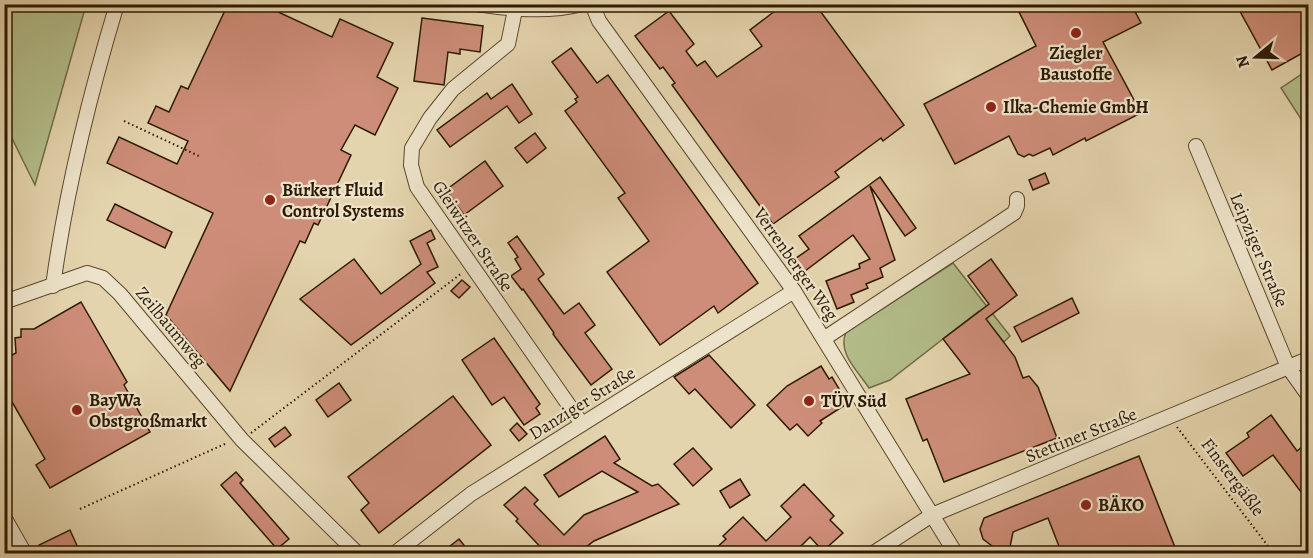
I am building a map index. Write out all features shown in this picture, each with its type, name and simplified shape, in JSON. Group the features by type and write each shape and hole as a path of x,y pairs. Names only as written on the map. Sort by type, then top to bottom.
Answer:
{"street":[{"path":"53,286 62,218 100,62 117,4"},
{"path":"476,4 515,10 559,8 582,4"},
{"name":"Verrenberger Weg","path":"592,4 599,21 794,291 956,554"},
{"name":"Gleiwitzer Straße","path":"515,10 508,44 453,89 430,118 412,148 411,165 417,187 582,424"},
{"name":"Leipziger Straße","path":"1196,146 1288,368 1308,395"},
{"path":"825,338 1014,213 1017,199"},
{"name":"Zeilbaumweg","path":"4,302 87,273 103,278 120,294 242,440 358,554"},
{"name":"Danziger Straße","path":"394,554 471,494 794,291"},
{"name":"Stettiner Straße","path":"872,554 932,515 1308,359"},
{"path":"4,517 10,537 25,554"}],"path":[{"path":"124,120 201,157"},
{"path":"80,509 218,447 242,440 471,266"},
{"name":"Finstergäßle","path":"1170,418 1274,554"}],"green space":[{"path":"5,4 86,5 35,185 5,124"},
{"path":"1308,70 1308,130 1281,88"},
{"path":"953,263 1010,336 1004,342 979,311 890,380 869,388 846,354 844,340 846,332"}],"building":[{"name":"Bürkert Fluid Control Systems","path":"228,4 261,4 332,37 340,19 393,43 377,77 398,88 375,135 355,125 341,150 351,155 318,225 314,223 305,243 300,241 230,391 166,315 213,213 107,163 119,137 177,164 188,141 148,123 156,106 169,112 181,86 188,89"},
{"path":"784,4 815,4 904,125 883,141 881,138 835,172 839,177 773,224 672,85 675,83 663,67 660,69 635,36 669,11 694,44 686,51 697,66 705,61 717,77 762,46 750,30"},
{"path":"1015,4 1131,4 1141,23 1103,42 1141,113 1053,155 1050,148 1033,156 1029,154 1024,157 1018,154 1009,136 955,164 924,104 1036,46"},
{"path":"1236,4 1308,4 1308,50 1272,70"},
{"path":"422,18 483,26 480,52 460,49 460,54 448,52 444,85 414,81"},
{"path":"571,48 597,83 608,75 758,283 718,313 714,306 660,345 607,272 649,241 618,198 625,193 565,111 577,102 575,99 578,97 552,62"},
{"path":"512,84 532,114 519,123 507,106 450,147 437,130 487,93 491,99"},
{"path":"535,133 546,148 527,163 515,148"},
{"path":"485,161 503,186 464,215 446,190"},
{"path":"1045,173 1049,183 1033,190 1029,180"},
{"path":"880,177 916,228 905,236 870,186 895,260 880,268 883,277 866,284 868,288 851,295 854,302 837,309 826,281 860,268 859,264 870,259 853,235 801,274 792,261 809,249 799,236"},
{"path":"115,204 172,232 165,248 107,220"},
{"path":"431,230 435,239 427,243 438,267 427,272 435,283 351,345 300,299 354,259 381,294 421,264 410,241"},
{"path":"517,236 544,274 538,279 564,314 579,303 595,325 585,333 612,369 591,385 523,289 511,276 521,269 515,259 518,257 508,243"},
{"path":"991,259 1017,295 986,319 1015,357 1023,378 1029,376 1038,387 1057,438 944,482 927,439 923,441 906,399 970,374 943,339 989,304 968,276"},
{"path":"462,280 470,287 459,298 451,291"},
{"path":"1072,298 1079,313 1022,342 1014,327"},
{"name":"BayWa Obstgroßmarkt","path":"81,302 127,382 124,385 150,432 50,488 36,465 45,459 4,388 4,359 16,353 15,338 21,337 21,329 34,329"},
{"path":"494,338 540,404 536,408 540,414 524,425 504,397 492,405 462,360"},
{"path":"709,355 755,405 731,428 695,389 689,394 674,377"},
{"name":"TÜV Süd","path":"821,366 829,379 832,377 844,397 841,398 845,405 820,421 822,423 808,436 797,424 790,430 767,405 787,386"},
{"path":"339,383 351,400 328,417 316,400"},
{"path":"453,396 491,445 379,533 361,510 369,503 348,477"},
{"path":"1271,415 1297,451 1308,442 1308,486 1301,492 1273,455 1243,476 1226,453 1249,437 1247,433"},
{"path":"517,423 527,434 519,441 510,430"},
{"path":"285,427 291,435 275,447 269,439"},
{"path":"605,436 620,459 614,463 652,486 658,484 679,504 594,541 577,554 547,554 504,505 525,487 538,500 534,504 564,535 584,515 638,492 602,471 559,497 544,475"},
{"path":"693,448 712,469 693,486 674,464"},
{"name":"BÄKO","path":"1139,456 1176,550 1168,554 1062,554 1048,518 1013,532 1010,547 990,554 992,546 983,539 980,529 984,518"},
{"path":"236,472 243,480 240,483 289,539 277,549 221,485"},
{"path":"740,479 750,495 730,508 720,491"},
{"path":"804,484 834,516 830,520 843,533 823,551 810,537 793,554 710,554 726,539 723,536 743,517 766,541 791,517 781,506"},
{"path":"70,530 78,548 72,550 73,554 43,554 39,545"},
{"path":"459,539 471,554 440,554"}],"place":[{"name":"Ziegler Baustoffe","path":"1076,33"},
{"name":"Ilka-Chemie GmbH","path":"991,107"},
{"name":"Bürkert Fluid Control Systems","path":"270,200"},
{"name":"TÜV Süd","path":"809,401"},
{"name":"BayWa Obstgroßmarkt","path":"77,410"},
{"name":"BÄKO","path":"1086,505"}]}
